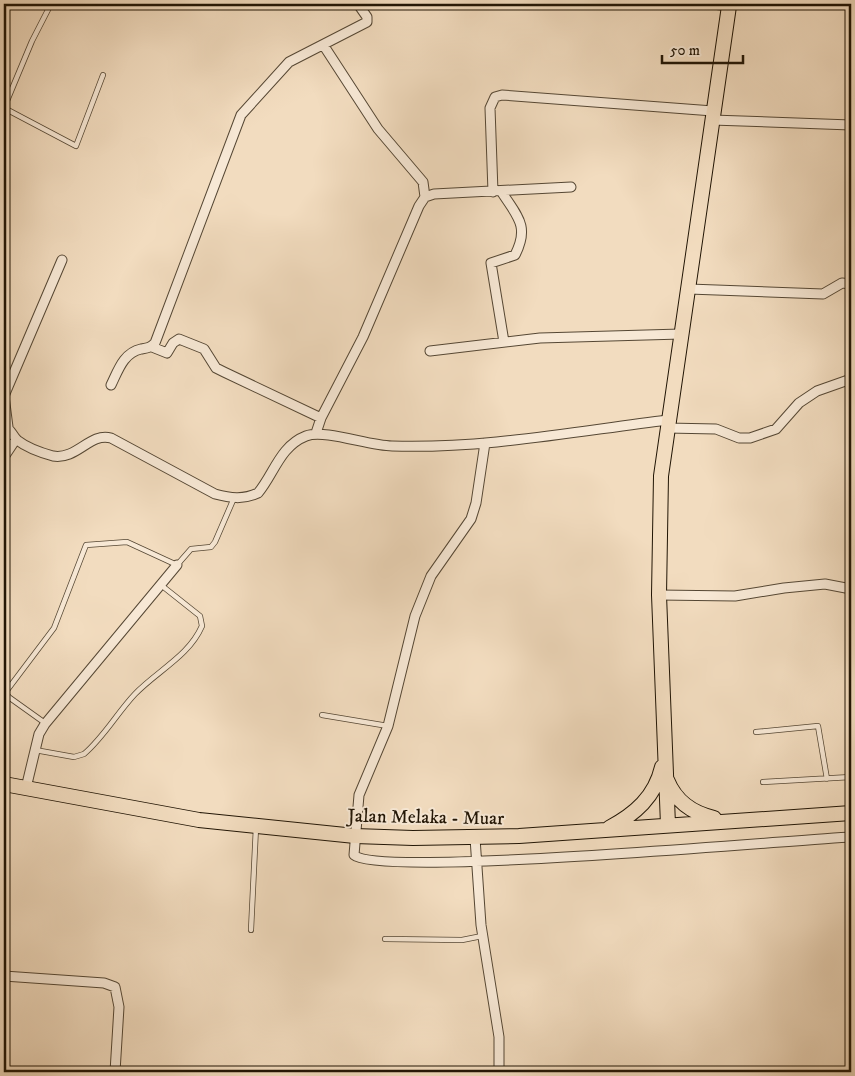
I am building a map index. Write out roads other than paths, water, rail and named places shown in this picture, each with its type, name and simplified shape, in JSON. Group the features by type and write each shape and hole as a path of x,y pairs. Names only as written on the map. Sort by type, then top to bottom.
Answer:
{"main road":[{"path":"668,825 660,595 660,504 667,424 689,289 729,5"},
{"path":"606,830 644,803 659,780 665,758"},
{"path":"665,775 681,802 692,810 708,816 732,820"},
{"name":"Jalan Melaka - Muar","path":"4,784 199,820 356,836 475,838 851,813"}],"street":[{"path":"152,347 161,331 240,115 289,62 307,52 324,46 367,22 367,17 358,4"},
{"path":"713,4 729,5"},
{"path":"324,46 378,129 423,182 426,197"},
{"path":"504,342 491,263 515,255 523,236 523,228 497,192 490,108 495,97 502,95 712,116 851,125"},
{"path":"316,434 321,418 353,359 419,206 426,197 434,194 571,187"},
{"path":"62,260 4,396 6,426 16,439 55,456 67,456 98,437 105,436 215,494 234,498 258,493 286,449 301,438 316,434 392,446 484,443 667,424 716,429 739,438 750,438 776,429 799,403 817,391 851,379"},
{"path":"689,289 822,294 842,283 851,284"},
{"path":"430,351 504,342 594,335 681,334"},
{"path":"111,386 122,361 132,353 152,347 167,353 173,342 179,339 204,349 216,368 321,418"},
{"path":"4,457 16,439"},
{"path":"484,443 476,503 471,519 463,534 431,576 415,616 388,726 359,795 354,855 366,860 433,863 675,851 851,837"},
{"path":"26,788 35,750 45,724 177,565"},
{"path":"660,595 735,596 824,584 851,588"},
{"path":"475,838 482,936 499,1037 499,1072"},
{"path":"4,976 104,983 115,987 119,1006 115,1072"}],"lane":[{"path":"51,4 32,41 4,108 76,146 103,75"},
{"path":"45,724 5,693 54,628 86,545 126,542 177,565 191,549 211,547 234,498"},
{"path":"35,750 74,756 84,754 136,693 179,656 194,640 202,626 200,616 161,585"},
{"path":"322,715 388,726"},
{"path":"756,732 818,726 827,779"},
{"path":"763,782 851,778"},
{"path":"251,930 256,827"},
{"path":"385,939 462,940 482,936"}]}
